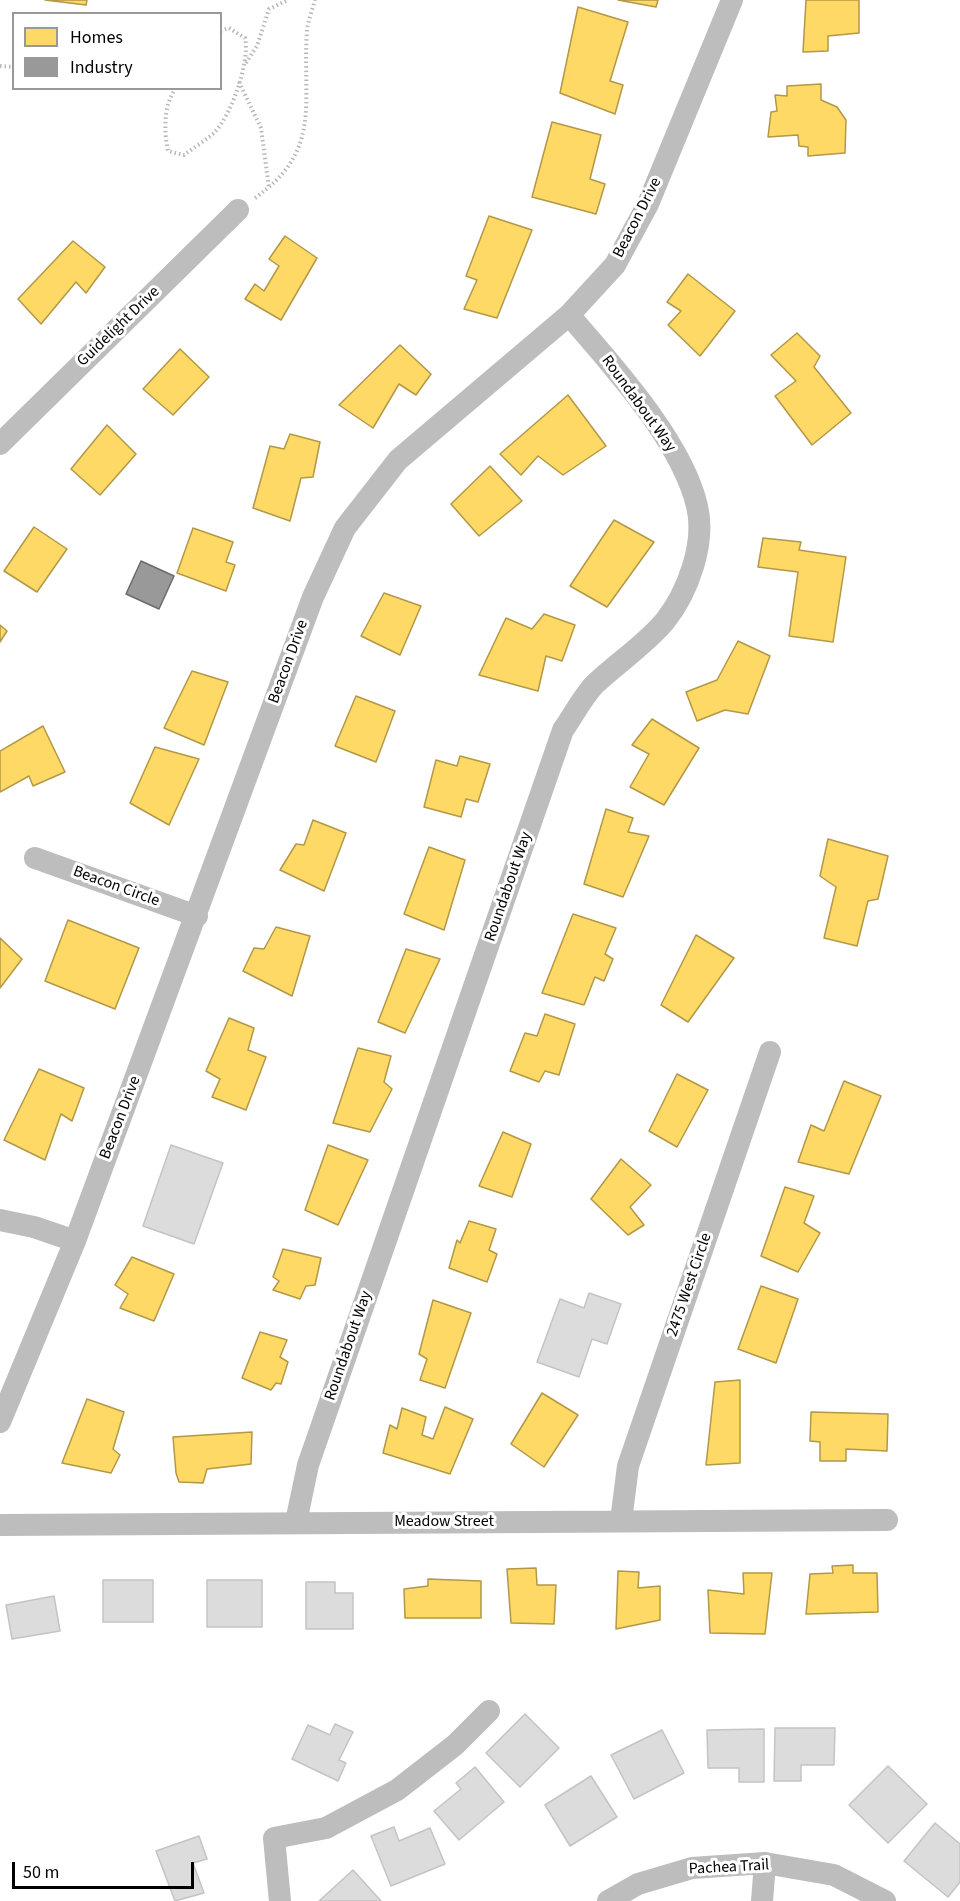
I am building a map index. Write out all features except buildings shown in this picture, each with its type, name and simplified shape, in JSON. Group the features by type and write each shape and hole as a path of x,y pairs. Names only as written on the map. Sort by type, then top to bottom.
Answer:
{"street":[{"name":"Beacon Drive","path":"0,1422 75,1241 313,597 345,528 398,460 568,315 615,265 648,204 732,0"},
{"name":"Guidelight Drive","path":"0,444 238,210"},
{"name":"Roundabout Way","path":"296,1522 308,1465 563,730 592,687 664,621 686,589 697,551 698,507 685,470 659,427 568,315"},
{"name":"Beacon Circle","path":"35,858 197,916"},
{"name":"2475 West Circle","path":"621,1521 628,1466 770,1052"},
{"path":"0,1220 34,1227 75,1241"},
{"name":"Meadow Street","path":"0,1525 887,1520"},
{"path":"280,1901 274,1838 326,1828 397,1790 455,1745 489,1711"},
{"path":"762,1901 765,1863"},
{"name":"Pachea Trail","path":"608,1901 639,1884 692,1868 765,1863 834,1875 885,1901"}],"path":[{"path":"175,90 168,105 165,136 168,151 183,154 214,133 222,121 246,63 257,46 269,9 288,0"},
{"path":"238,210 269,188 292,162 306,128 307,30 315,0"},
{"path":"222,30 229,28 245,38 246,63"},
{"path":"239,82 261,128 269,188"}]}
